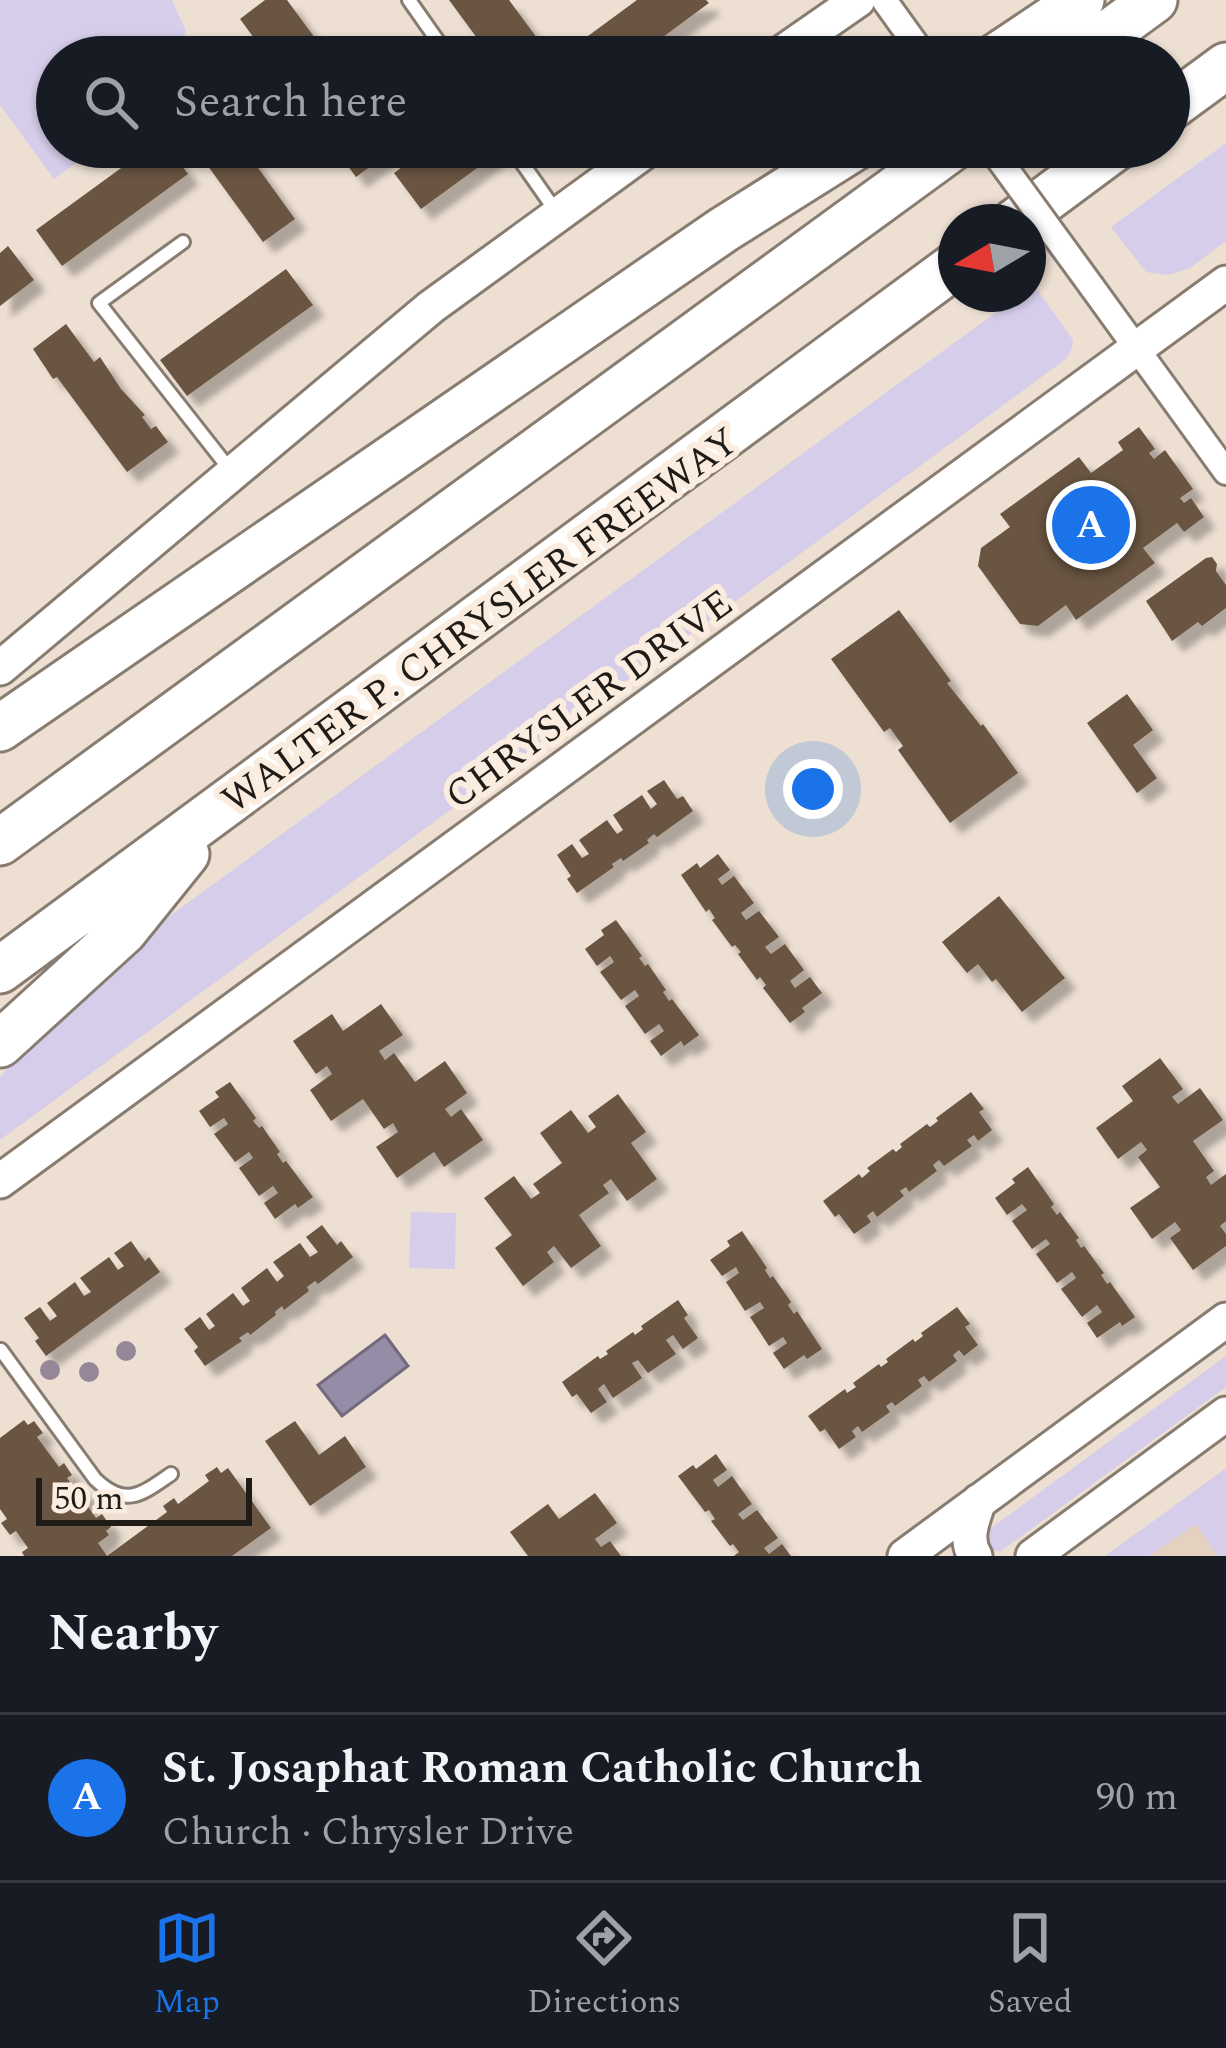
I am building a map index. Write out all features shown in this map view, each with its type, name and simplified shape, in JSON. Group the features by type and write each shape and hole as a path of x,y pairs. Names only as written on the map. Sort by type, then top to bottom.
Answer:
{"highway":[{"path":"1027,36 1081,0"},
{"path":"1105,36 1154,0"},
{"path":"1190,92 1226,65"},
{"path":"0,728 723,230 822,168"},
{"path":"0,842 924,168"},
{"path":"1039,204 1088,168"},
{"name":"WALTER P. CHRYSLER FREEWAY","path":"0,970 938,278"},
{"path":"0,1044 124,931 222,808"}],"street":[{"path":"806,36 858,0"},
{"path":"884,0 910,36"},
{"path":"0,668 431,307 622,168"},
{"path":"1005,168 1226,472"},
{"name":"CHRYSLER DRIVE","path":"0,1181 1226,283"},
{"path":"908,1555 1226,1320"},
{"path":"1033,1556 1218,1426"},
{"path":"975,1556 969,1531 980,1501"}],"lane":[{"path":"409,0 434,36"},
{"path":"526,168 558,214"},
{"path":"183,242 99,303 232,472"},
{"path":"2,1350 108,1491 126,1498 145,1492 171,1474"}],"shaded area":[{"path":"0,0 172,0 185,36 36,36 36,154 0,105"},
{"path":"1226,143 1226,241 1190,268 1168,275 1146,272 1111,227"},
{"path":"46,168 69,168 54,179"},
{"path":"1046,302 1073,340 1066,359 0,1140 0,1077 122,951 996,312 1046,312"},
{"path":"411,1212 456,1213 455,1269 409,1268"},
{"path":"385,1335 408,1366 342,1416 318,1385"},
{"path":"1226,1356 1226,1387 1001,1551 990,1551 987,1531"},
{"path":"1225,1469 1226,1556 1218,1556 1196,1524 1149,1556 1105,1556"},
{"path":"1226,1472 1226,1556 1111,1556"}],"building":[{"path":"265,0 287,0 314,36 253,36 240,19"},
{"path":"449,0 509,0 536,36 476,36"},
{"path":"637,0 709,3 664,36 588,36"},
{"path":"121,168 184,168 188,174 62,266 36,230"},
{"path":"209,168 258,168 295,219 263,242"},
{"path":"401,168 477,168 421,209 394,173"},
{"path":"8,246 34,280 0,306 0,253"},
{"path":"286,269 313,305 187,396 160,360"},
{"path":"66,324 94,362 100,357 151,429 156,426 168,442 127,472 33,349"},
{"path":"1139,427 1155,449 1149,453 1154,459 1165,450 1193,489 1180,498 1184,503 1191,498 1204,517 1184,532 1177,523 1143,548 1155,563 1076,620 1066,605 1038,626 1020,624 978,566 981,548 1010,527 1000,514 1079,457 1091,473 1123,450 1118,442"},
{"path":"1212,557 1226,585 1226,608 1172,641 1146,601"},
{"path":"899,610 951,681 947,683 1018,773 950,823 898,750 903,746 890,728 884,732 831,659"},
{"path":"1127,694 1153,730 1133,745 1157,778 1137,793 1087,723"},
{"path":"664,780 693,811 657,837 654,834 649,843 612,864 577,893 557,855 572,844 582,858 589,854 579,840 607,820 617,834 623,830 613,815 642,795 651,809 657,804 647,791"},
{"path":"718,854 730,870 718,879 722,885 734,876 754,903 741,913 746,920 759,911 779,937 765,947 771,954 785,944 804,970 790,981 795,988 810,977 822,993 790,1023 681,875"},
{"path":"999,896 1065,978 1022,1012 996,979 992,982 978,964 967,973 942,942"},
{"path":"616,920 669,1001 699,1035 661,1056 650,1041 664,1031 659,1024 645,1034 625,1006 639,996 635,990 621,1000 600,972 614,962 610,956 597,966 585,949"},
{"path":"381,1004 403,1035 379,1051 385,1060 394,1053 415,1082 445,1061 467,1093 445,1109 451,1117 461,1109 483,1140 444,1167 434,1152 397,1178 376,1147 398,1132 393,1123 384,1129 363,1099 331,1121 310,1090 332,1074 327,1066 316,1074 293,1041 332,1014 343,1031"},
{"path":"1160,1058 1183,1089 1172,1097 1178,1104 1200,1088 1223,1120 1193,1141 1214,1171 1206,1177 1211,1185 1226,1174 1226,1221 1220,1226 1226,1246 1193,1270 1170,1238 1181,1230 1175,1222 1152,1239 1130,1208 1160,1187 1138,1157 1147,1150 1141,1142 1118,1159 1096,1128 1133,1101 1122,1086"},
{"path":"230,1082 283,1163 313,1197 275,1219 264,1203 278,1193 273,1186 259,1196 239,1168 253,1158 249,1152 235,1162 214,1134 228,1124 224,1118 210,1127 199,1111"},
{"path":"971,1092 992,1130 978,1141 974,1135 967,1140 972,1146 944,1166 939,1160 933,1165 937,1171 909,1192 906,1187 900,1191 904,1196 877,1217 873,1211 867,1216 871,1222 854,1234 839,1214 835,1217 823,1201 859,1174 862,1178 870,1171 867,1168 893,1149 896,1152 900,1144 927,1124 930,1127"},
{"path":"618,1094 646,1132 631,1143 657,1179 627,1201 611,1179 603,1185 609,1193 579,1215 601,1246 571,1268 554,1246 547,1252 554,1262 523,1286 495,1248 512,1235 484,1198 514,1176 531,1199 540,1193 533,1184 562,1163 540,1133 571,1110 588,1133 596,1127 588,1116"},
{"path":"1028,1167 1054,1204 1051,1207 1057,1215 1060,1212 1081,1248 1135,1317 1122,1326 1120,1322 1097,1338 1087,1323 1102,1312 1097,1305 1082,1317 1061,1289 1076,1278 1072,1272 1057,1283 1036,1254 1050,1244 1046,1239 1032,1249 1012,1221 1027,1210 1022,1204 1007,1215 995,1198"},
{"path":"322,1225 353,1257 205,1366 184,1329 200,1317 209,1330 215,1326 206,1314 233,1293 243,1306 250,1301 241,1288 267,1268 277,1282 284,1276 273,1262 300,1243 310,1257 318,1252 306,1237"},
{"path":"742,1231 822,1349 784,1369 773,1353 787,1343 783,1337 769,1346 750,1317 764,1308 760,1302 745,1311 726,1282 739,1273 736,1267 722,1276 710,1260"},
{"path":"131,1241 160,1272 46,1356 24,1318 40,1307 50,1321 57,1316 47,1303 75,1282 84,1296 91,1292 80,1278 109,1257 118,1270 124,1266 114,1253"},
{"path":"678,1300 698,1338 683,1349 673,1335 666,1340 676,1354 648,1373 638,1360 632,1363 642,1378 613,1398 604,1384 598,1389 607,1402 591,1413 577,1394 572,1397 562,1382 633,1332 635,1335"},
{"path":"957,1307 978,1345 964,1356 959,1350 953,1355 957,1361 929,1382 924,1376 918,1380 922,1386 895,1406 892,1402 886,1406 890,1412 862,1432 858,1426 852,1431 856,1437 839,1449 825,1429 820,1432 808,1416 845,1389 847,1393 856,1387 853,1383 888,1362"},
{"path":"24,1420 28,1425 34,1421 43,1433 37,1437 59,1467 64,1463 74,1488 79,1484 96,1518 102,1514 111,1527 98,1543 107,1556 24,1556 28,1548 16,1531 10,1535 1,1523 7,1519 0,1509 0,1438"},
{"path":"295,1421 319,1455 345,1436 366,1467 310,1506 265,1441"},
{"path":"716,1454 727,1470 713,1480 718,1487 732,1476 752,1504 738,1514 743,1520 757,1510 778,1538 764,1548 769,1554 782,1544 791,1556 734,1556 739,1552 678,1476"},
{"path":"217,1467 221,1473 228,1468 271,1528 232,1556 107,1556 167,1512 163,1506 174,1498 178,1504 209,1481 205,1475"},
{"path":"595,1493 617,1523 595,1539 601,1547 610,1541 621,1556 528,1556 510,1532 548,1504 559,1519"}],"place":[{"name":"St. Josaphat Roman Catholic Church","path":"1091,525"}]}
